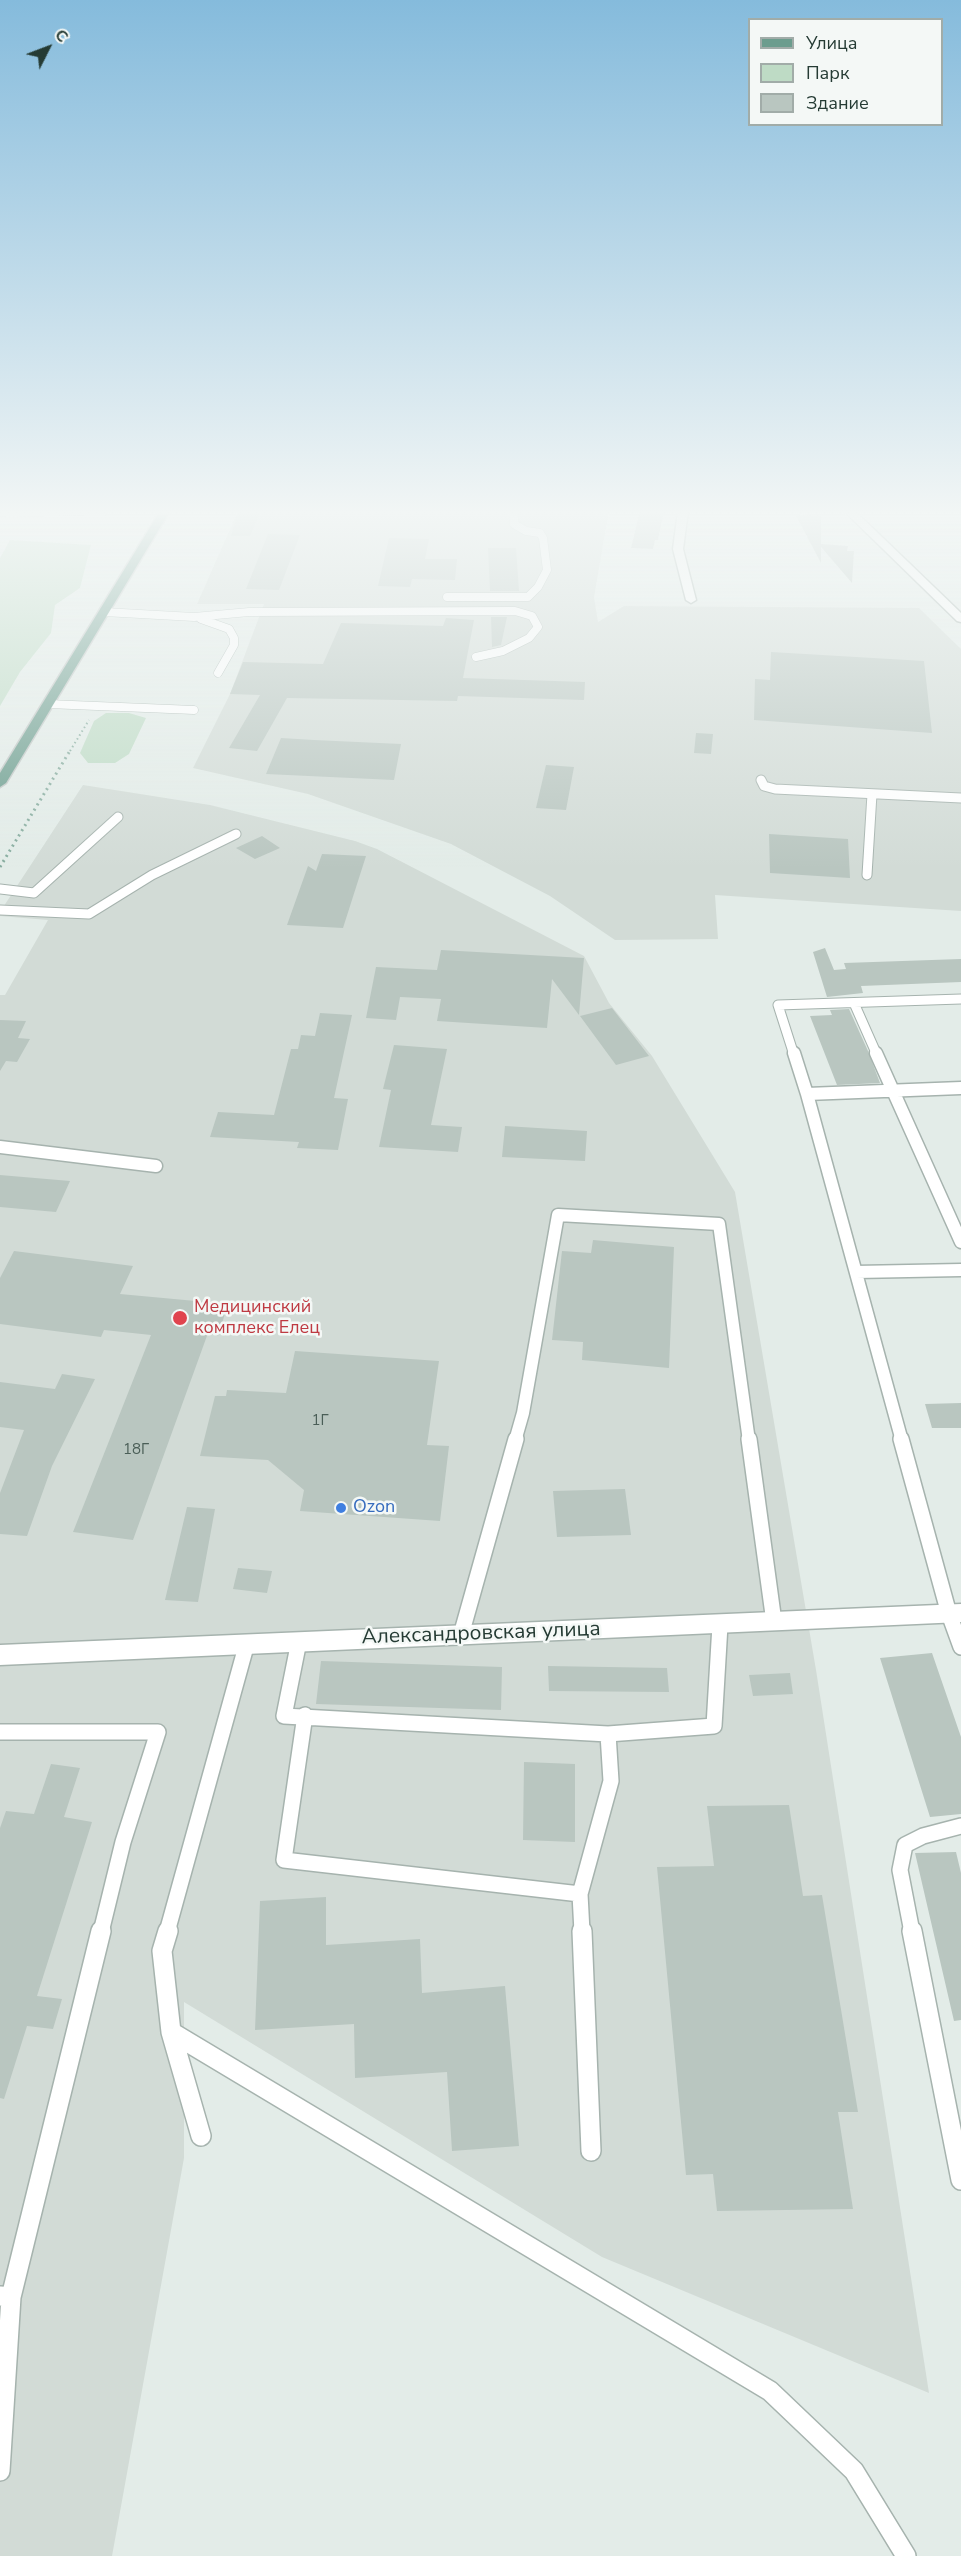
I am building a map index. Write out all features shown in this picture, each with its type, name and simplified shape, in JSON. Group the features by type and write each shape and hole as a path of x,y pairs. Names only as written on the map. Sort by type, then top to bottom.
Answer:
{"main road":[{"path":"0,783 93,630"}],"street":[{"name":"Александровская улица","path":"0,1655 955,1613"}],"lane":[{"path":"218,673 234,645 234,638 230,630"},
{"path":"476,657 503,651 529,638 535,630"},
{"path":"48,704 194,710"},
{"path":"761,780 764,786 775,789 961,798"},
{"path":"867,875 872,794"},
{"path":"0,889 34,893 118,817"},
{"path":"0,910 89,915 152,875 236,834"},
{"path":"961,999 778,1005 807,1094 955,1613 961,1647"},
{"path":"854,1003 961,1242"},
{"path":"807,1094 961,1088"},
{"path":"0,1147 156,1166"},
{"path":"461,1635 523,1413 558,1215 719,1224 774,1622"},
{"path":"856,1272 961,1270"},
{"path":"299,1641 284,1716 305,1715 608,1734 714,1726 720,1625"},
{"path":"201,2136 171,2032 162,1951 247,1643"},
{"path":"305,1715 284,1860 580,1894"},
{"path":"0,1732 158,1732 123,1842 5,2296 0,2471"},
{"path":"591,2151 580,1894 611,1781 608,1734"},
{"path":"961,1826 923,1836 905,1845 900,1869 961,2180"},
{"path":"171,2032 770,2391 854,2471 906,2556"}],"path":[{"path":"0,867 97,706"}],"shaded area":[{"path":"254,630 942,630 961,649 961,911 715,895 718,939 615,940 550,896 451,844 308,794 193,768 230,694"},
{"path":"83,785 210,805 355,841 377,849 584,956 609,1003 652,1056 735,1192 816,1670 929,2393 602,2257 184,2002 184,2158 112,2556 0,2556 0,995 5,995 48,920 0,916 0,912"}],"green space":[{"path":"0,630 51,630 20,672 0,706"},
{"path":"106,713 129,713 146,718 129,754 115,763 88,763 80,753 94,721"}],"building":[{"path":"338,630 472,630 463,678 585,682 584,700 458,696 457,701 287,698 257,751 229,748 260,695 230,694 243,662 323,664"},
{"path":"491,630 504,630 501,645 492,647"},
{"path":"771,652 924,661 932,733 754,720 755,679 770,680"},
{"path":"696,733 713,734 711,754 694,753"},
{"path":"281,738 401,744 394,780 266,774"},
{"path":"546,765 574,767 566,810 536,808"},
{"path":"769,834 848,839 850,878 770,873"},
{"path":"262,836 280,848 255,859 236,848"},
{"path":"322,854 366,856 343,928 287,925 308,866 316,871"},
{"path":"825,948 834,970 846,969 844,963 961,959 961,982 861,986 863,993 827,997 813,952"},
{"path":"441,950 584,958 579,1015 552,979 547,1028 437,1021 441,999 400,997 396,1020 366,1018 376,967 437,970"},
{"path":"612,1008 649,1056 616,1065 580,1016"},
{"path":"849,1009 880,1083 837,1085 810,1016 832,1015 830,1010"},
{"path":"320,1013 352,1015 334,1098 348,1099 338,1150 297,1148 299,1142 210,1137 218,1112 274,1115 291,1049 298,1049 301,1035 315,1036"},
{"path":"0,1020 26,1021 18,1038 30,1039 17,1062 6,1061 0,1071"},
{"path":"394,1045 447,1049 431,1125 462,1127 458,1152 379,1147 391,1090 383,1089"},
{"path":"505,1126 587,1131 585,1161 502,1157"},
{"path":"0,1175 70,1181 56,1212 0,1207"},
{"path":"593,1240 674,1247 669,1368 582,1360 583,1342 552,1340 562,1251 591,1253"},
{"path":"14,1251 133,1266 120,1294 228,1304 218,1336 208,1333 133,1540 73,1532 151,1335 104,1330 101,1337 0,1324 0,1278"},
{"path":"295,1351 439,1361 427,1445 449,1446 440,1521 300,1511 304,1490 268,1460 200,1456 215,1396 226,1396 227,1390 286,1393"},
{"path":"62,1374 95,1379 52,1466 27,1536 0,1534 0,1493 24,1430 0,1427 0,1382 55,1389"},
{"path":"961,1403 961,1428 932,1428 925,1404"},
{"path":"625,1489 631,1535 557,1537 553,1491"},
{"path":"187,1507 215,1509 198,1602 165,1600"},
{"path":"238,1568 272,1571 267,1593 233,1589"},
{"path":"932,1653 961,1737 961,1814 930,1817 880,1658"},
{"path":"321,1661 502,1667 501,1710 316,1704"},
{"path":"548,1666 667,1668 669,1692 549,1691"},
{"path":"790,1673 793,1694 753,1696 749,1675"},
{"path":"524,1762 575,1764 575,1842 523,1840"},
{"path":"51,1764 80,1768 64,1817 92,1822 37,1996 62,1999 53,2029 27,2026 4,2099 0,2098 0,1828 6,1811 34,1814"},
{"path":"789,1805 803,1896 822,1895 858,2112 838,2112 853,2209 717,2211 713,2174 686,2175 657,1867 714,1866 707,1806"},
{"path":"956,1852 961,1873 961,2020 954,2021 915,1853"},
{"path":"326,1897 326,1945 420,1939 422,1993 505,1986 519,2146 452,2151 447,2072 355,2078 354,2024 255,2030 260,1901"}],"place":[{"name":"Медицинский комплекс Елец","path":"180,1318"},
{"name":"Ozon","path":"341,1508"}]}
